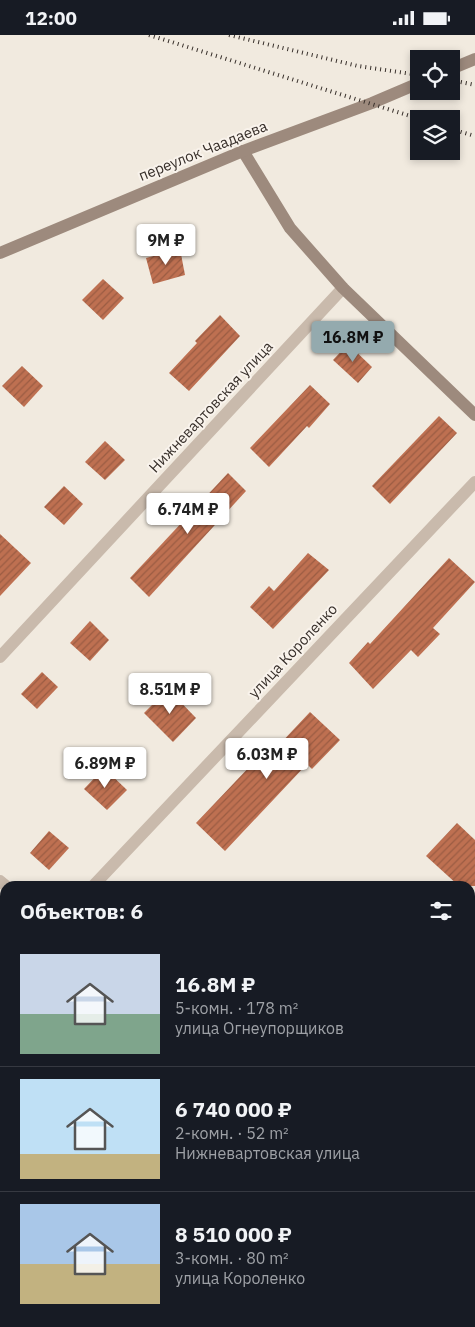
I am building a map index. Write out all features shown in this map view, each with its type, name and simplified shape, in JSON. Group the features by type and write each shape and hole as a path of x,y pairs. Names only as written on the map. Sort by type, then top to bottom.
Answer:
{"street":[{"path":"460,65 475,59"},
{"name":"переулок Чаадаева","path":"0,253 243,151 410,87"},
{"path":"243,151 290,228 343,288 475,415"},
{"name":"Нижневартовская улица","path":"0,657 343,288"},
{"name":"улица Короленко","path":"98,881 475,482"}],"building":[{"path":"180,249 185,275 153,284 146,258"},
{"path":"103,279 124,298 103,320 82,300"},
{"path":"220,315 240,336 189,391 169,373 197,343 195,341"},
{"path":"348,344 372,367 358,383 333,360"},
{"path":"22,366 43,386 24,407 2,386"},
{"path":"310,385 330,404 309,428 307,426 269,467 250,448"},
{"path":"439,416 457,433 390,504 372,486"},
{"path":"105,441 125,460 105,480 85,462"},
{"path":"228,473 246,491 149,597 130,578"},
{"path":"64,486 83,504 64,525 44,507"},
{"path":"0,534 31,563 0,596"},
{"path":"308,553 329,570 273,629 250,607 269,586 274,591"},
{"path":"449,558 475,582 433,628 440,634 418,657 411,650 373,689 349,663 368,642 370,644"},
{"path":"90,621 109,640 90,661 70,643"},
{"path":"42,672 58,687 37,709 21,694"},
{"path":"168,689 196,718 173,742 144,713"},
{"path":"310,712 340,740 312,769 307,764 225,851 196,823 273,742 278,746"},
{"path":"104,768 127,790 107,810 84,789"},
{"path":"457,823 475,840 475,881 454,881 426,856"},
{"path":"49,831 69,848 49,870 30,853"}],"railway":[{"path":"149,35 410,116"},
{"path":"229,35 358,66 410,74"},
{"path":"460,82 475,85"},
{"path":"460,132 475,136"}]}
